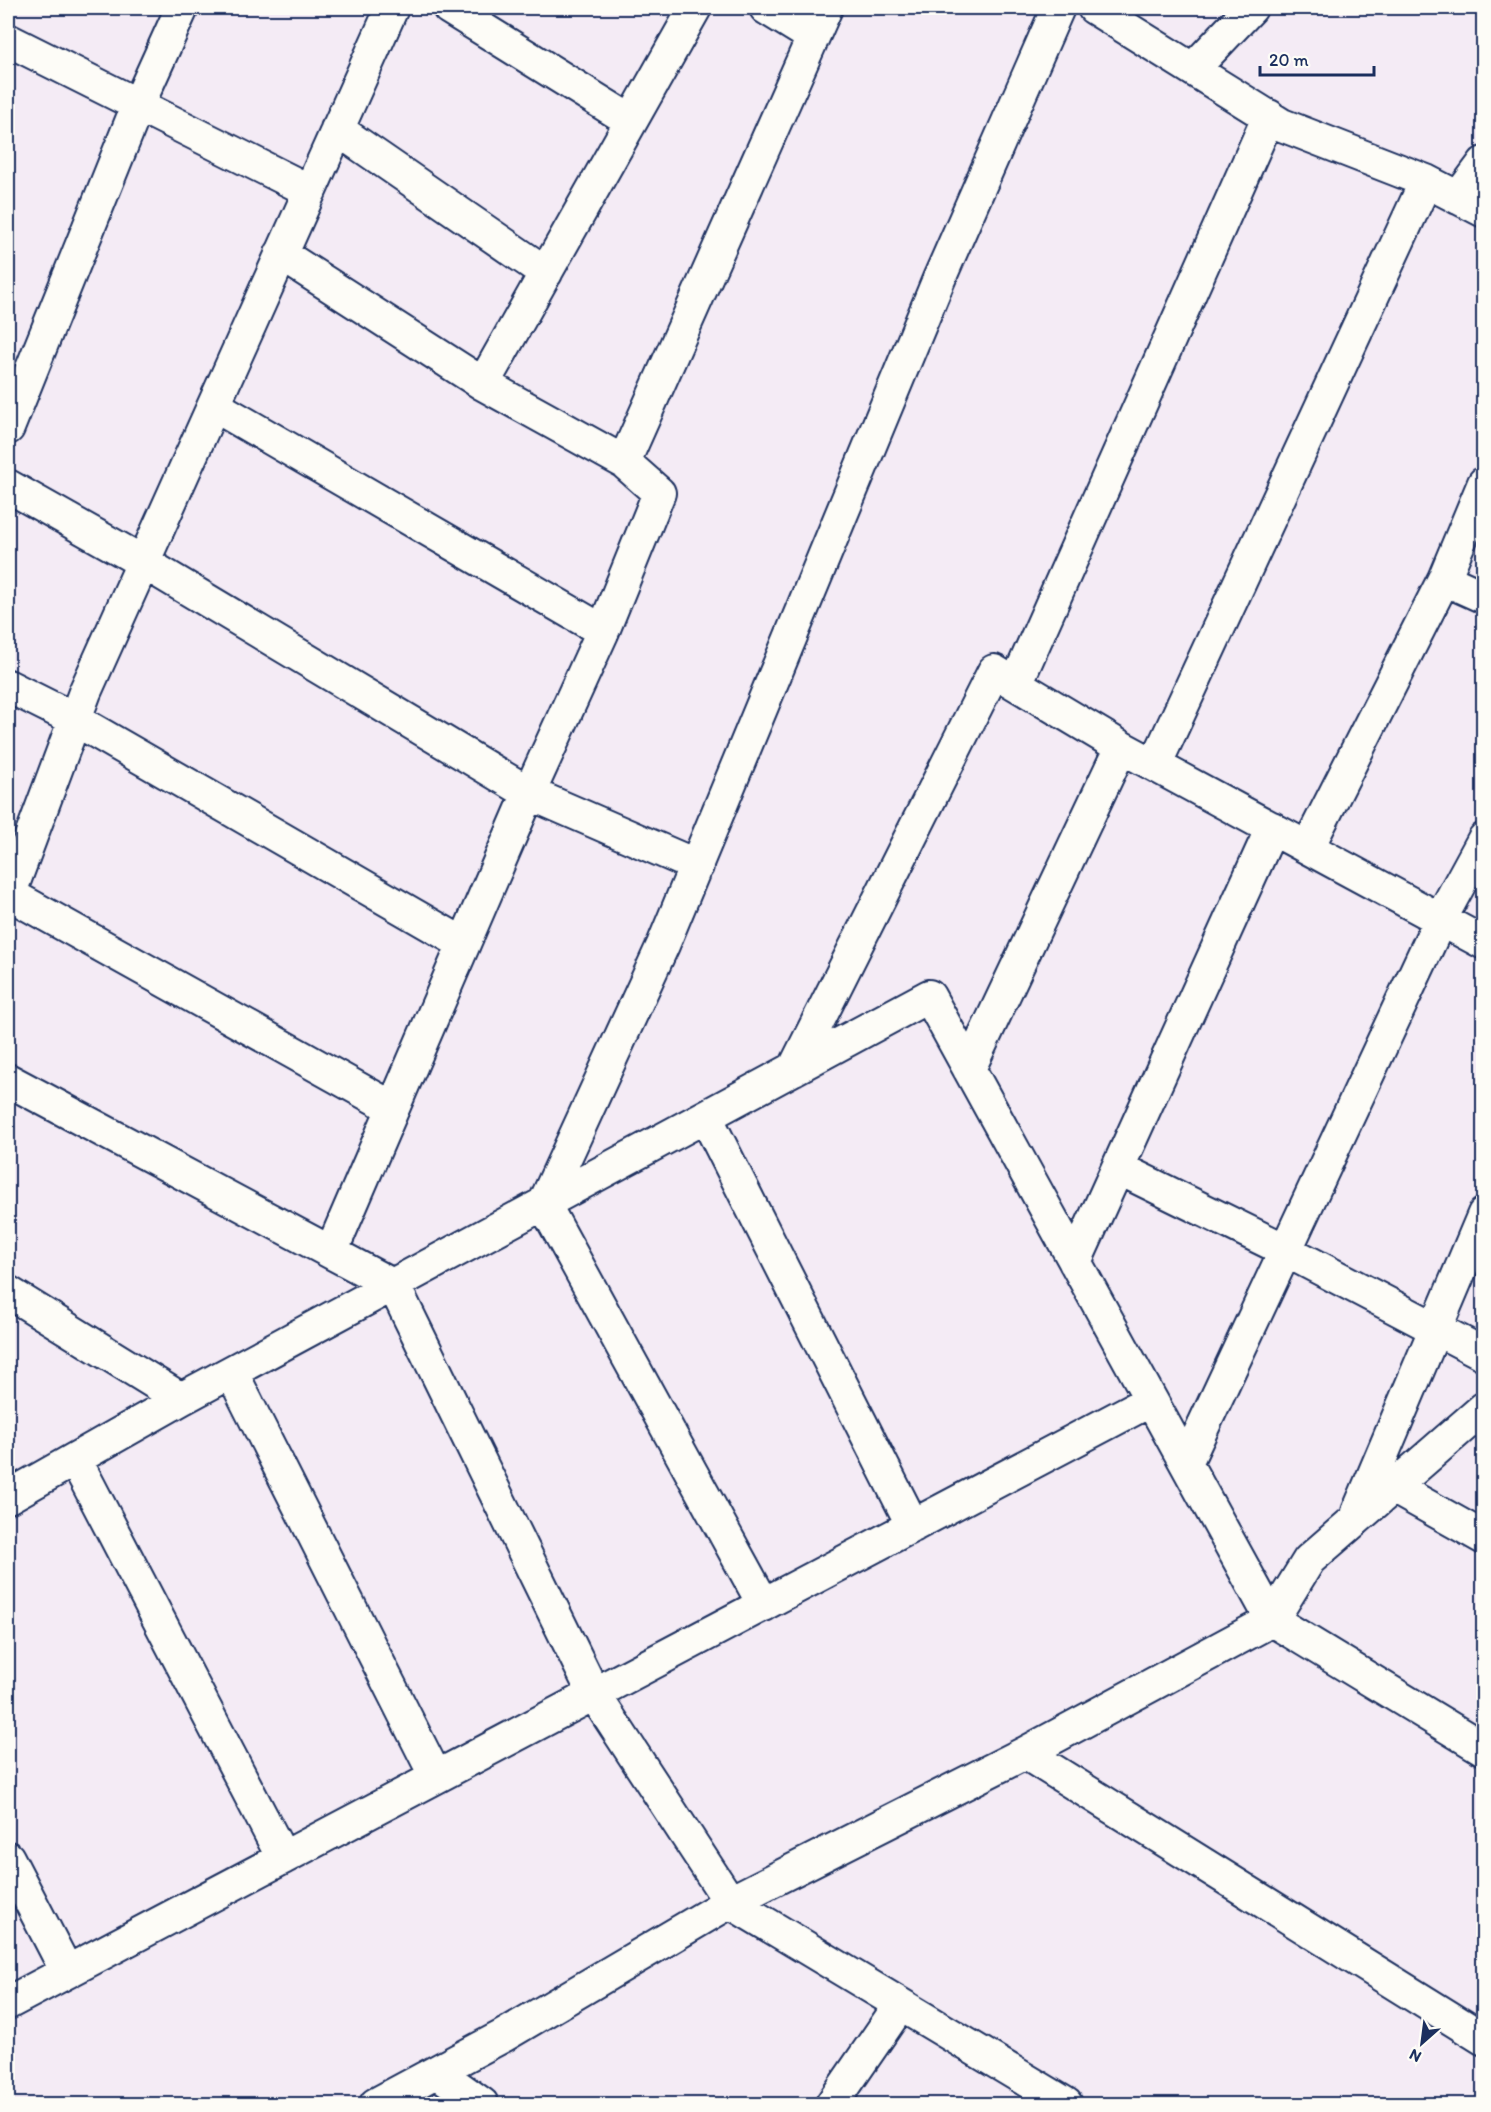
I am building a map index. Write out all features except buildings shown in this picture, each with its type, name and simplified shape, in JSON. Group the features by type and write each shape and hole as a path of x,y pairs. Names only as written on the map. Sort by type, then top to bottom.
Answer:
{"street":[{"path":"8,428 138,105 182,8"},
{"path":"392,8 143,562 75,720 8,896 393,1108"},
{"path":"449,8 631,121"},
{"path":"483,384 695,8"},
{"path":"766,8 813,37"},
{"path":"624,462 826,8"},
{"path":"544,1204 697,866 939,279 1058,8"},
{"path":"1094,8 1282,124 1426,181 1471,204 1484,163"},
{"path":"1193,69 1251,8"},
{"path":"8,40 310,191"},
{"path":"1016,684 1269,116"},
{"path":"337,129 546,273"},
{"path":"1155,765 1426,181"},
{"path":"281,254 483,384 624,462 659,493 603,632 529,793 331,1252"},
{"path":"215,406 603,632"},
{"path":"1308,847 1444,579 1484,483"},
{"path":"8,486 143,562 529,793 697,866"},
{"path":"1444,579 1484,597"},
{"path":"794,1069 994,670 1121,747 1441,918 1484,944"},
{"path":"8,686 75,720 464,944"},
{"path":"969,1069 1121,747"},
{"path":"1075,1262 1272,828"},
{"path":"1186,1463 1441,918 1484,840"},
{"path":"11,1491 75,1459 181,1399 929,996 1272,1620 1484,1749"},
{"path":"8,1080 394,1286 594,1694 730,1902 1066,2104"},
{"path":"706,1117 914,1526"},
{"path":"1118,1168 1285,1250 1484,1354"},
{"path":"544,1204 764,1605"},
{"path":"1355,1520 1484,1214"},
{"path":"8,1292 181,1399"},
{"path":"232,1373 436,1777"},
{"path":"8,2003 1151,1400"},
{"path":"376,2104 437,2072 730,1902 1025,1753 1272,1620 1309,1560 1484,1408"},
{"path":"75,1459 283,1858"},
{"path":"1393,1487 1484,1538"},
{"path":"1025,1753 1484,2039"},
{"path":"8,1858 67,1971"},
{"path":"832,2104 900,2005"},
{"path":"437,2072 482,2104"}]}
